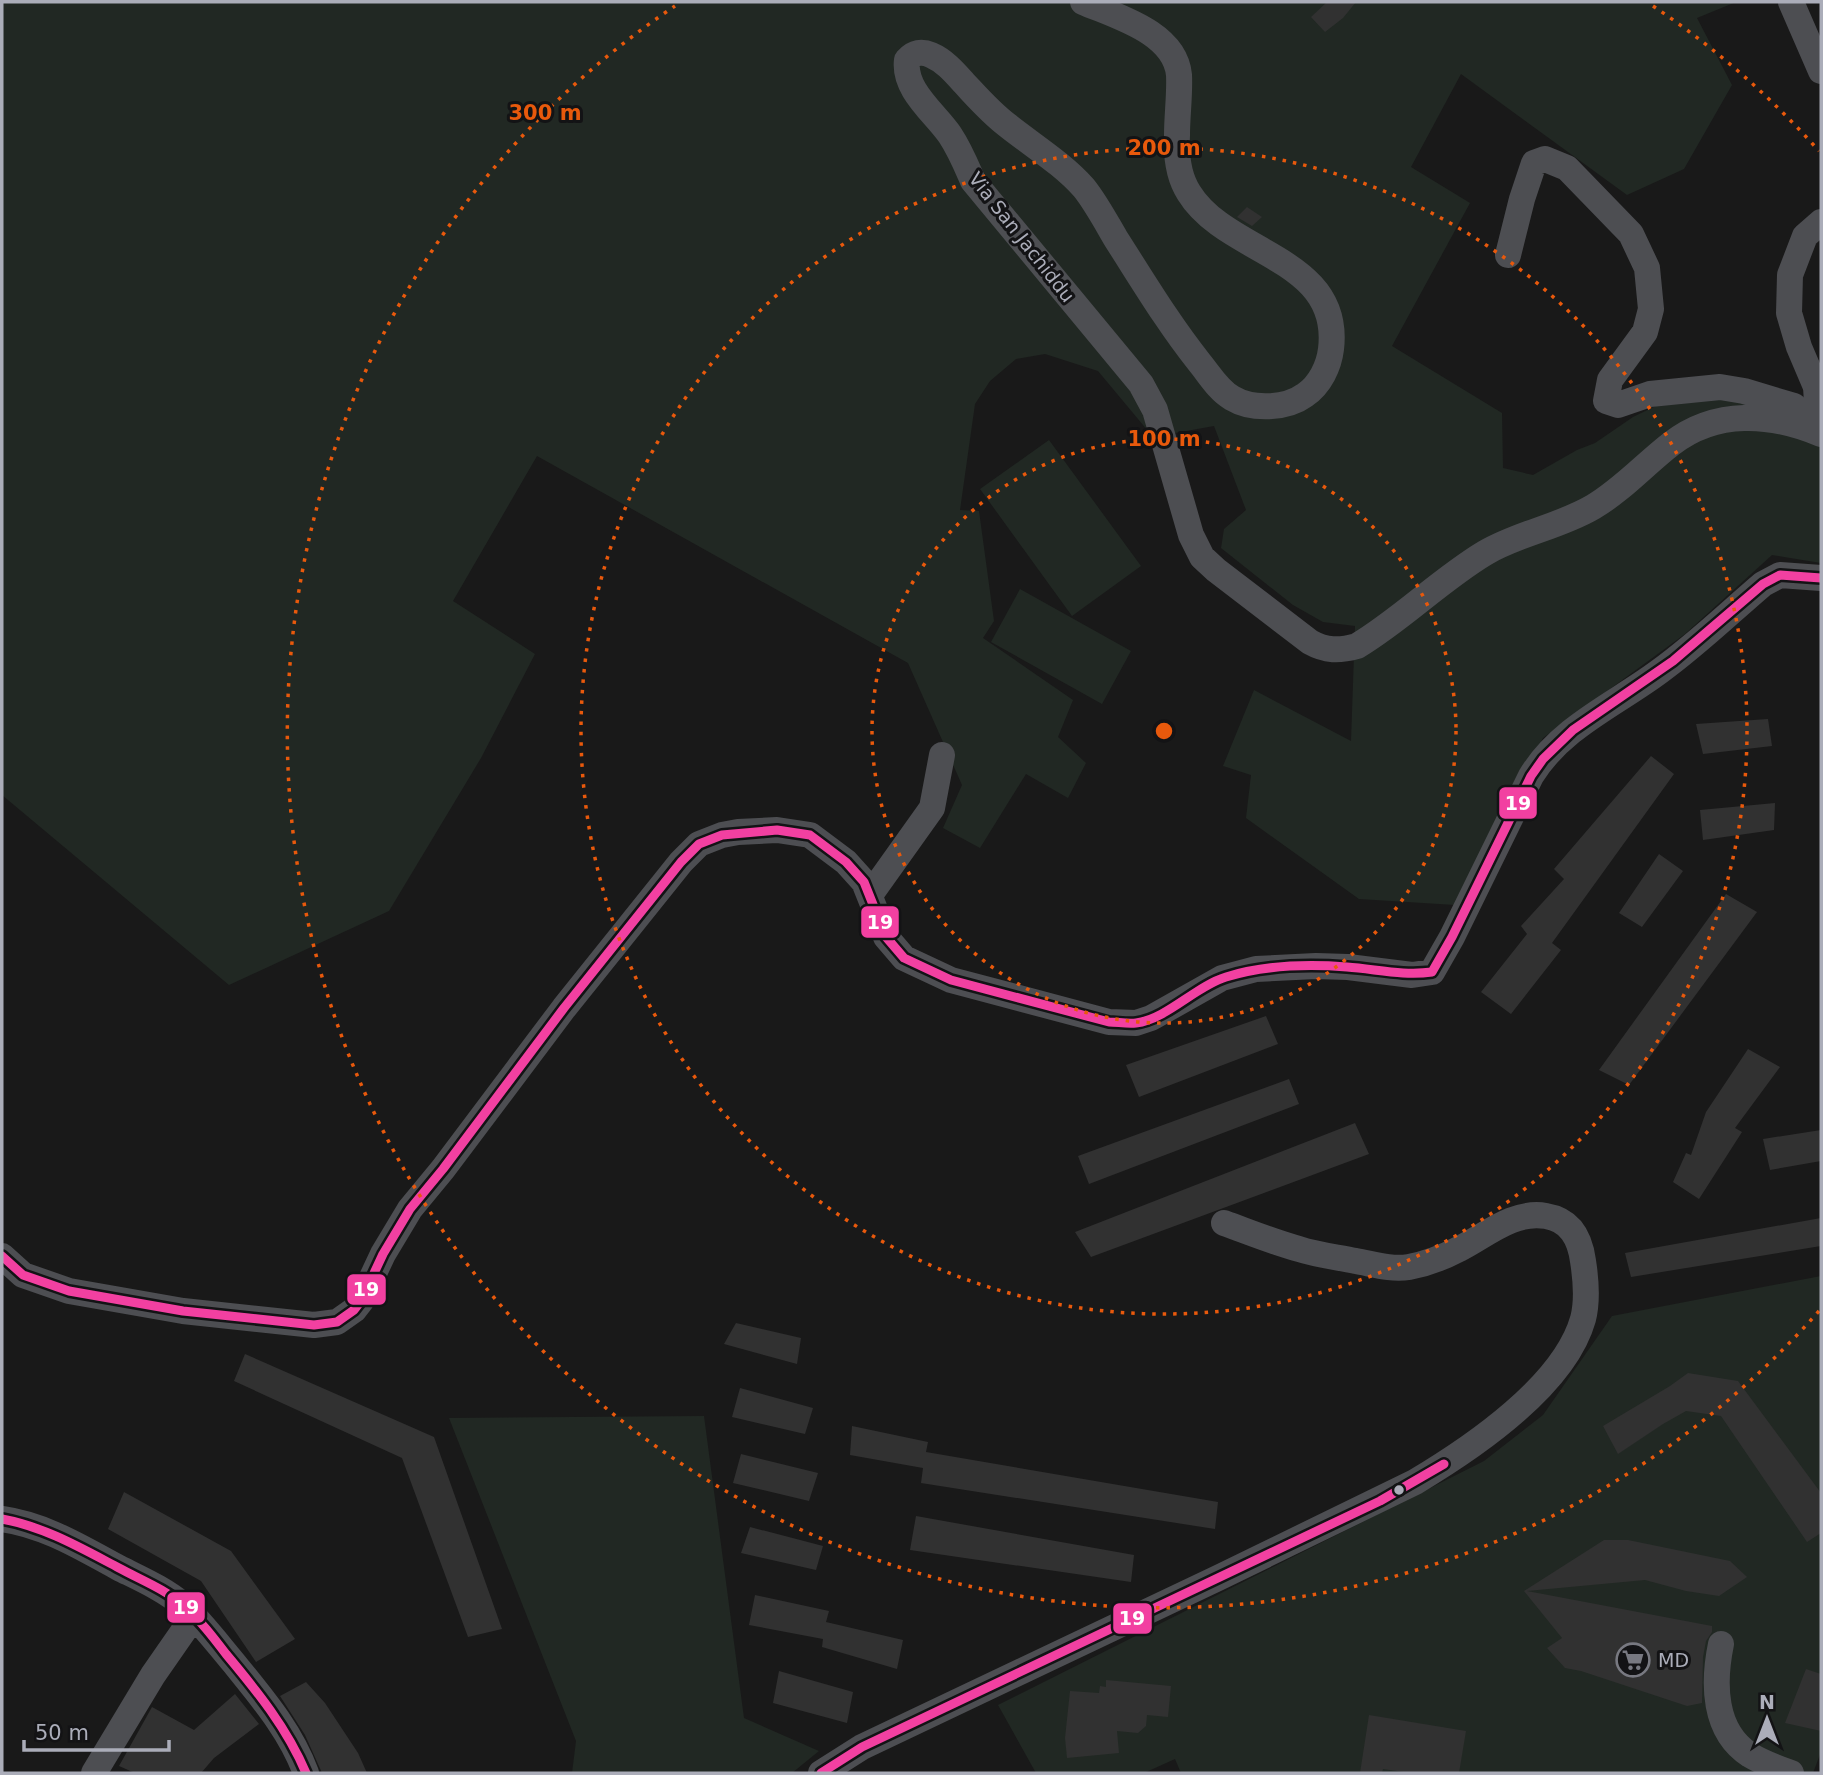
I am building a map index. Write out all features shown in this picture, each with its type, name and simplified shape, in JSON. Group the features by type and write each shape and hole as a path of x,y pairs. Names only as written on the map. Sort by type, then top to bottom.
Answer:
{"street":[{"name":"Via San Jachiddu","path":"1083,2 1155,37 1175,60 1179,73 1178,161 1186,190 1195,203 1212,218 1309,280 1321,295 1331,317 1330,353 1318,384 1306,395 1279,405 1243,404 1231,397 1220,388 1171,326 1083,188 987,108 940,60 930,54 912,54 907,60 908,76 923,102 950,135 973,181 1141,384 1155,410 1191,535 1202,557 1310,642 1332,650 1357,646 1488,551 1559,524 1605,500 1671,444 1699,427 1731,418 1747,417 1787,422 1820,432"},
{"path":"1791,2 1821,71"},
{"path":"1508,255 1534,163 1545,159 1567,168 1631,234 1647,268 1651,309 1645,332 1610,380 1606,401 1618,405 1650,394 1720,387 1794,406 1820,432"},
{"path":"1820,432 1815,387 1789,313 1790,275 1805,236 1821,222"},
{"path":"2,1255 23,1275 69,1291 183,1311 314,1325 337,1322 361,1301 383,1254 410,1209 681,862 699,844 714,837 738,832 785,830 817,839 846,862 864,882 893,947 920,968 982,989 1109,1022 1136,1023 1151,1018 1222,978 1256,969 1316,966 1412,975 1432,972 1439,963 1531,776 1546,754 1570,732 1674,661 1763,584 1780,575 1821,578"},
{"path":"870,895 932,808 942,755"},
{"path":"821,1773 844,1757 886,1735 1415,1482 1483,1436 1530,1397 1569,1351 1583,1318 1586,1299 1582,1251 1572,1229 1561,1220 1550,1216 1537,1214 1511,1221 1457,1250 1406,1268 1303,1251 1224,1223"},
{"path":"2,1519 53,1533 149,1583 182,1605 279,1720 306,1773"},
{"path":"94,1773 171,1647 194,1616"},
{"path":"1721,1644 1716,1678 1721,1715 1727,1730 1737,1744 1750,1755 1791,1773"}],"shaded area":[{"path":"2,2 1736,2 1697,18 1732,85 1684,169 1627,195 1461,74 1411,167 1470,203 1392,346 1502,413 1503,468 1533,475 1595,443 1633,417 1666,401 1729,399 1821,427 1821,563 1772,555 1685,634 1543,738 1455,905 1359,899 1246,818 1251,775 1223,766 1254,690 1351,741 1355,626 1323,622 1293,605 1221,548 1224,529 1246,510 1214,426 1153,437 1098,371 1045,354 1016,359 990,381 975,404 960,510 979,511 994,621 983,638 1073,700 1058,737 1086,763 1068,798 1026,774 980,848 943,828 962,785 908,663 537,456 453,601 535,654 481,758 389,911 229,985 2,795"},
{"path":"1049,440 1141,566 1072,616 980,489"},
{"path":"1020,589 1131,651 1102,704 991,642"},
{"path":"1821,1276 1821,1752 1813,1773 1181,1773 1175,1759 1144,1773 1036,1773 998,1705 1484,1461 1543,1415 1612,1316"},
{"path":"704,1416 744,1718 819,1751 792,1773 572,1773 576,1741 449,1418"}],"building":[{"path":"1327,2 1356,2 1343,18 1325,32 1311,17"},
{"path":"1247,207 1262,217 1252,226 1237,217"},
{"path":"1768,719 1772,746 1703,754 1696,724"},
{"path":"1651,756 1674,774 1552,943 1561,950 1511,1014 1481,992 1527,934 1521,926 1564,879 1554,869"},
{"path":"1775,803 1774,830 1703,840 1700,810"},
{"path":"1659,854 1683,871 1642,927 1619,913"},
{"path":"1726,894 1757,912 1629,1085 1599,1070"},
{"path":"1266,1016 1278,1044 1139,1097 1126,1065"},
{"path":"1748,1049 1780,1067 1735,1128 1742,1132 1699,1199 1673,1182 1686,1153 1691,1155 1706,1112"},
{"path":"1289,1079 1299,1104 1089,1184 1078,1156"},
{"path":"1355,1123 1369,1154 1091,1257 1075,1232"},
{"path":"1821,1130 1821,1161 1770,1170 1763,1139"},
{"path":"1821,1218 1821,1246 1631,1277 1625,1253"},
{"path":"736,1323 801,1338 797,1364 724,1344"},
{"path":"245,1354 434,1437 502,1629 468,1637 402,1458 234,1381"},
{"path":"1688,1373 1738,1381 1821,1493 1821,1533 1807,1542 1721,1416 1686,1411 1618,1454 1603,1426"},
{"path":"740,1388 813,1408 805,1434 732,1417"},
{"path":"852,1426 928,1442 926,1452 1218,1502 1215,1529 921,1483 923,1468 850,1455"},
{"path":"741,1454 818,1473 809,1501 733,1483"},
{"path":"124,1492 231,1551 295,1639 256,1662 201,1581 108,1529"},
{"path":"916,1516 1134,1555 1131,1582 910,1550"},
{"path":"750,1527 823,1546 816,1570 741,1553"},
{"path":"1604,1540 1628,1540 1730,1561 1747,1577 1719,1596 1645,1580 1527,1591 1712,1626 1703,1657 1702,1703 1687,1706 1565,1668 1547,1648 1562,1638 1524,1591"},
{"path":"755,1595 829,1611 826,1622 903,1640 897,1669 822,1647 823,1639 749,1625"},
{"path":"1806,1669 1821,1674 1821,1731 1785,1723"},
{"path":"779,1671 853,1692 847,1723 773,1703"},
{"path":"1106,1680 1171,1686 1168,1717 1147,1715 1146,1726 1138,1733 1117,1731 1119,1753 1067,1758 1065,1738 1070,1691 1099,1693 1100,1686 1106,1687"},
{"path":"306,1682 325,1703 358,1753 367,1773 322,1773 305,1735 280,1696"},
{"path":"235,1694 259,1724 214,1758 201,1773 135,1773 119,1766 152,1707 194,1730"},
{"path":"1369,1715 1466,1731 1459,1773 1410,1773 1383,1769 1382,1773 1360,1773"}],"transit line":[{"name":"19","path":"2,1256 23,1275 69,1291 183,1311 314,1325 337,1322 354,1310 361,1301 383,1254 410,1209 564,1008 681,862 699,844 722,835 777,830 810,835 846,862 864,882 886,937 904,958 951,980 1109,1022 1133,1023 1148,1020 1215,981 1255,970 1317,966 1400,973 1432,972 1531,776 1543,759 1573,730 1673,661 1763,584 1780,575 1821,578"},
{"name":"19","path":"821,1773 862,1747 1380,1501 1444,1464"},
{"name":"19","path":"2,1519 33,1527 62,1539 177,1600 206,1629 270,1710 306,1773"}],"place":[{"name":"MD","path":"1633,1660"}]}
